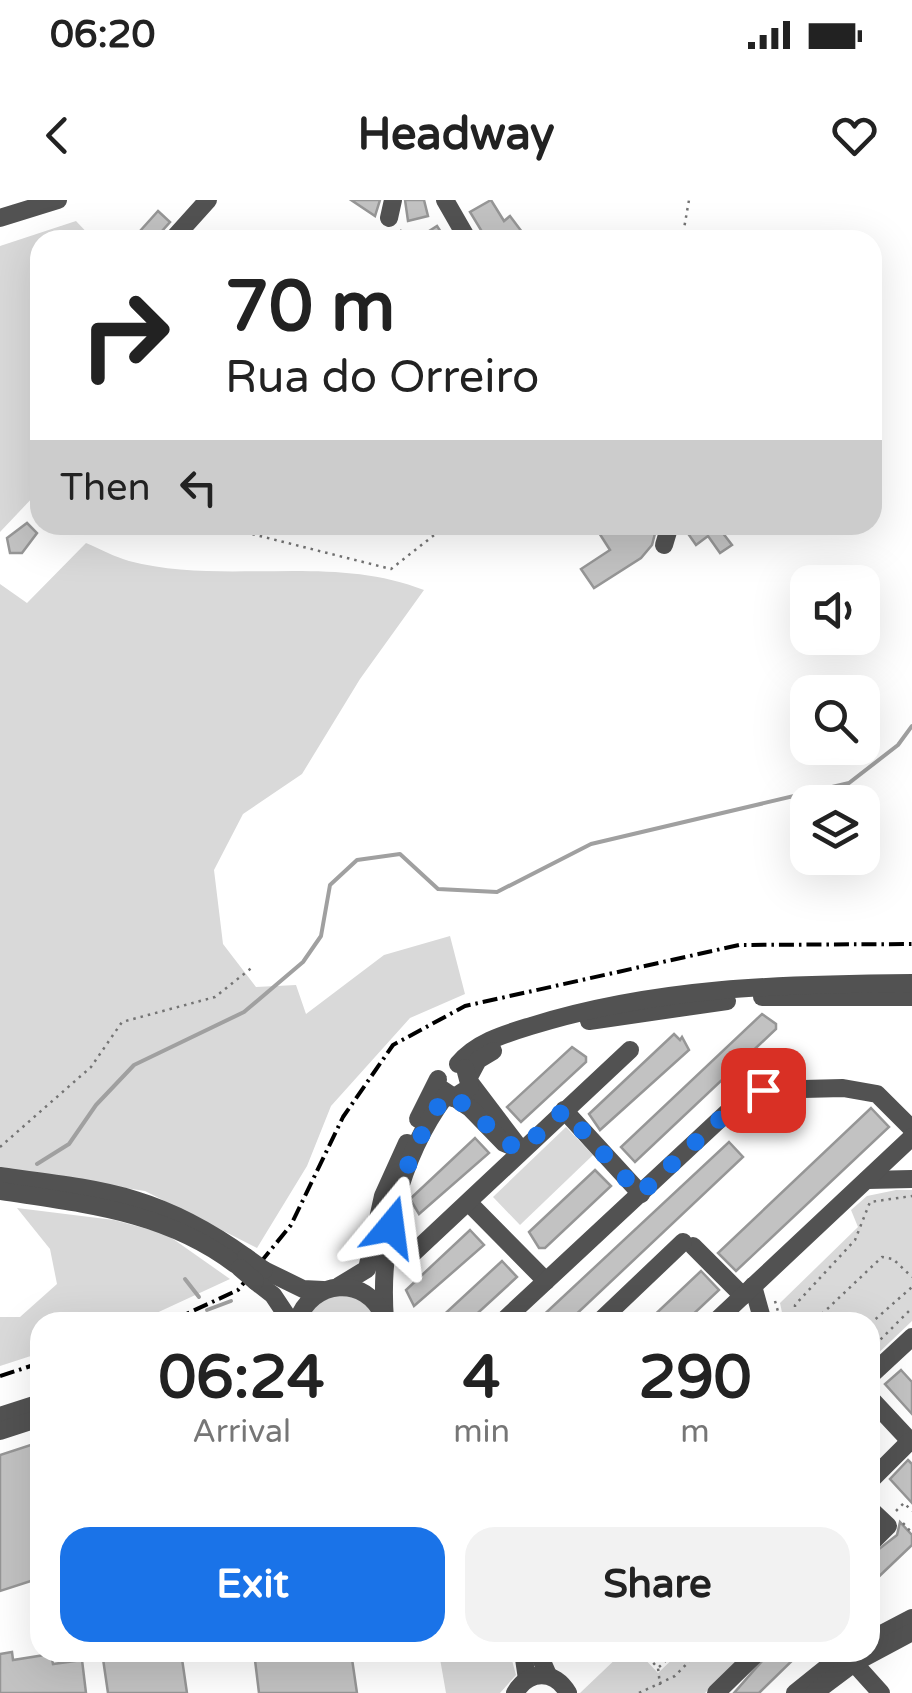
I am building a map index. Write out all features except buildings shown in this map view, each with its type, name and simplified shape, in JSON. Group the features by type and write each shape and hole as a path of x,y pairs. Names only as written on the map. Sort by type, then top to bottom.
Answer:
{"street":[{"path":"0,206 18,200"},
{"path":"0,218 58,200"},
{"path":"181,230 208,200"},
{"path":"445,200 462,230"},
{"path":"664,545 667,535"},
{"path":"446,1090 465,1094 466,1074 496,1038 609,1003 771,984 912,983"},
{"path":"466,1074 478,1060 498,1048 609,1016 770,996 912,997"},
{"path":"408,1258 630,1050"},
{"path":"300,1312 307,1302 367,1268 374,1254 383,1196 446,1090 447,1066 466,1074 521,1150"},
{"path":"513,1312 734,1106 763,1090 842,1088 876,1094 912,1129"},
{"path":"446,1090 504,1143 521,1150"},
{"path":"384,1312 382,1280 395,1200 446,1090"},
{"path":"564,1110 640,1194"},
{"path":"726,1312 912,1137"},
{"path":"0,1176 144,1200 181,1215 260,1276 286,1312"},
{"path":"868,1180 912,1179"},
{"path":"0,1190 118,1209 171,1224 243,1262"},
{"path":"469,1202 546,1281"},
{"path":"610,1312 688,1244 748,1292 757,1312"},
{"path":"260,1276 303,1289 363,1292 378,1312"},
{"path":"880,1369 909,1347"},
{"path":"0,1416 30,1407"},
{"path":"880,1409 911,1442 880,1471"},
{"path":"0,1431 30,1421"},
{"path":"880,1635 912,1618"},
{"path":"880,1645 912,1632"},
{"path":"542,1662 548,1675 568,1693"},
{"path":"716,1693 748,1662"},
{"path":"795,1693 844,1662"},
{"path":"814,1693 846,1662"},
{"path":"854,1662 881,1693"},
{"path":"521,1686 548,1675"}],"path":[{"path":"684,230 689,200"},
{"path":"256,535 391,569 434,535"},
{"path":"0,1147 92,1066 122,1022 215,996 254,966"},
{"path":"795,1312 795,1305 855,1240 870,1202 912,1196"},
{"path":"823,1312 882,1257 893,1259 912,1277"},
{"path":"880,1315 912,1287"},
{"path":"776,1300 779,1312"},
{"path":"880,1340 912,1308"},
{"path":"894,1513 904,1503 912,1511"},
{"path":"900,1520 912,1532"},
{"path":"652,1662 658,1668 660,1686"},
{"path":"658,1668 664,1662"},
{"path":"639,1693 660,1686 687,1662"}],"shaded area":[{"path":"76,221 85,230 49,230"},
{"path":"30,236 30,500 0,532 0,246"},
{"path":"86,543 129,561 165,568 352,573 424,590 360,679 302,774 243,814 214,870 223,944 256,987 296,985 306,1014 384,955 450,936 465,994 410,1018 331,1106 307,1166 257,1248 145,1191 0,1169 0,584 27,603"},
{"path":"566,1127 593,1155 520,1225 493,1197"},
{"path":"912,1190 912,1321 880,1351 880,1312 782,1312 780,1303 858,1227 851,1210 867,1196"},
{"path":"17,1208 114,1220 166,1234 230,1279 159,1312 30,1312 30,1356 0,1366 0,1317 20,1317 57,1284 50,1249"},
{"path":"346,1292 367,1303 372,1312 309,1312 313,1304"},
{"path":"441,1662 512,1662 516,1675 500,1693 446,1693"},
{"path":"613,1662 648,1662 658,1673 670,1662 738,1662 705,1693 580,1693"}],"waterway":[{"path":"37,1164 69,1144 96,1105 134,1065 244,1012 303,962 321,936 330,885 357,860 400,854 438,889 497,892 591,844 849,783 898,745 912,726"},
{"path":"185,1279 199,1297"},
{"path":"207,1310 231,1301"}],"railway":[{"path":"191,1312 238,1290 291,1225 343,1117 393,1045 465,1006 739,945 912,944"},
{"path":"0,1376 30,1366"}],"route":[{"path":"391,1227 395,1200 434,1110 446,1095 470,1108 504,1143 521,1150 564,1110 640,1194 734,1106 763,1090"}]}
